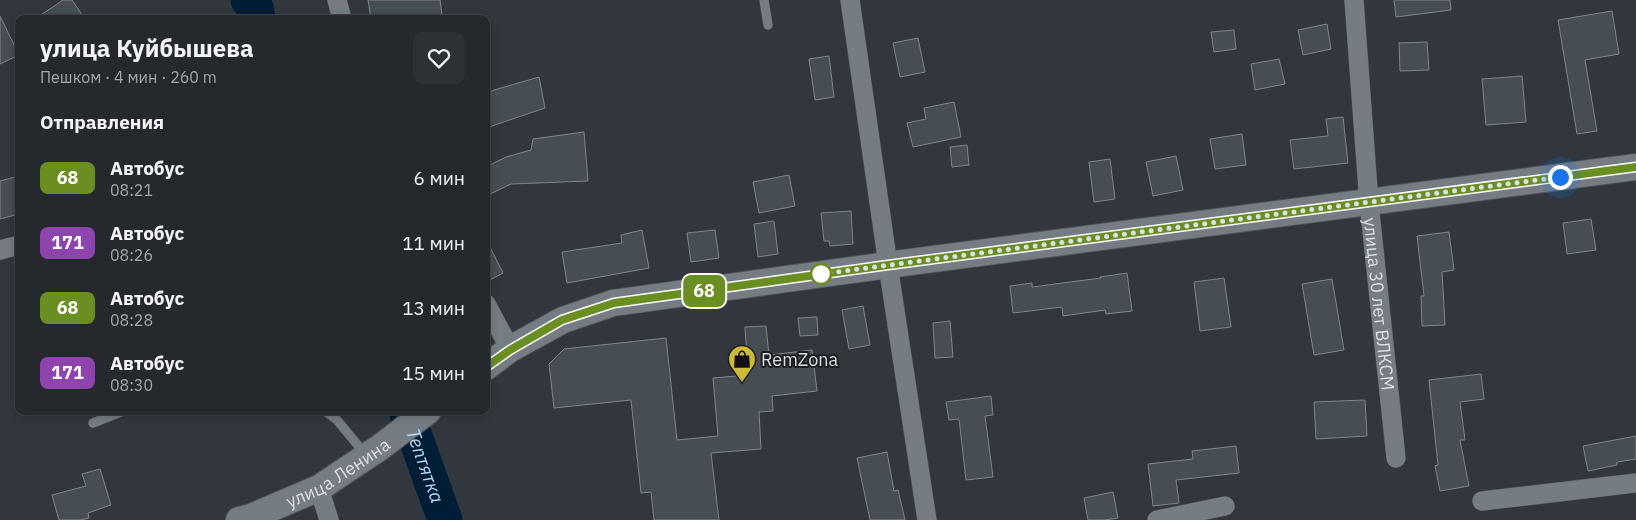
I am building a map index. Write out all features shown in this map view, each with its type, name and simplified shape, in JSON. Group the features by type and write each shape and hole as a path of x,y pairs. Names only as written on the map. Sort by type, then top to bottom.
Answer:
{"main road":[{"path":"490,364 510,350 562,320 614,303 888,265 1636,167"},
{"name":"улица Ленина","path":"239,520 251,517 319,488 373,452 423,415"}],"street":[{"path":"336,0 341,15"},
{"path":"850,0 927,520"},
{"name":"улица 30 лет ВЛКСМ","path":"1354,0 1369,203 1396,458"},
{"path":"0,250 15,246"},
{"path":"490,312 510,350"},
{"path":"1482,501 1636,483"},
{"path":"319,488 329,520"},
{"path":"1157,520 1225,506"}],"lane":[{"path":"764,0 768,25"},
{"path":"93,423 113,415"},
{"path":"330,415 373,452"}],"building":[{"path":"63,0 72,0 82,15 41,15"},
{"path":"368,0 440,0 442,15 370,15"},
{"path":"1394,0 1450,0 1451,10 1396,17"},
{"path":"1612,11 1619,54 1585,60 1597,131 1577,134 1558,20"},
{"path":"0,16 15,47 15,57 0,64"},
{"path":"1327,24 1331,49 1303,55 1298,30"},
{"path":"1234,30 1236,49 1214,52 1211,32"},
{"path":"918,38 925,72 900,77 893,43"},
{"path":"1427,42 1429,70 1400,71 1399,43"},
{"path":"829,56 834,97 815,100 809,59"},
{"path":"1279,59 1285,84 1255,90 1251,64"},
{"path":"1522,76 1526,122 1486,125 1482,79"},
{"path":"539,77 545,108 490,127 490,92"},
{"path":"954,102 961,137 913,147 907,123 926,119 924,108"},
{"path":"1343,117 1348,163 1294,169 1290,140 1328,136 1326,119"},
{"path":"584,132 588,181 511,184 490,194 490,165 506,157 531,150 533,139"},
{"path":"1242,134 1246,165 1215,169 1210,139"},
{"path":"967,145 969,165 952,167 950,147"},
{"path":"1176,156 1183,190 1153,196 1146,162"},
{"path":"1110,159 1115,199 1094,202 1089,162"},
{"path":"789,175 795,206 759,213 753,182"},
{"path":"15,177 15,215 0,219 0,181"},
{"path":"851,211 853,244 830,246 829,241 824,241 821,213"},
{"path":"1591,219 1596,250 1567,254 1563,223"},
{"path":"774,221 778,254 758,257 754,224"},
{"path":"642,230 649,268 567,283 562,252 622,243 621,235"},
{"path":"715,230 719,258 691,262 687,233"},
{"path":"1449,232 1454,270 1442,272 1445,325 1422,326 1421,296 1424,296 1417,236"},
{"path":"490,247 503,273 490,280"},
{"path":"1127,273 1132,311 1106,314 1105,310 1063,316 1062,307 1013,313 1010,286 1032,283 1032,287"},
{"path":"1224,278 1231,327 1200,331 1194,282"},
{"path":"1332,279 1344,350 1314,355 1302,284"},
{"path":"863,306 870,345 849,349 842,310"},
{"path":"817,317 818,335 800,336 798,318"},
{"path":"950,321 953,357 935,358 933,323"},
{"path":"766,326 769,355 812,350 817,391 772,396 773,411 759,412 761,449 711,453 719,520 654,520 651,492 641,493 631,400 554,408 549,364 564,349 666,338 677,440 718,436 713,378 748,375 745,327"},
{"path":"1481,374 1484,399 1460,402 1465,440 1460,440 1469,486 1440,491 1435,466 1438,465 1429,380"},
{"path":"991,396 993,415 985,416 993,477 966,480 959,419 949,420 946,402"},
{"path":"1365,400 1367,436 1316,439 1314,402"},
{"path":"1636,436 1636,459 1617,462 1617,465 1588,471 1583,446"},
{"path":"1236,446 1239,473 1176,480 1179,503 1153,506 1148,464 1193,459 1192,451"},
{"path":"887,452 894,491 898,490 905,520 870,520 857,458"},
{"path":"100,469 111,505 88,513 89,518 59,520 52,495 86,486 82,474"},
{"path":"1113,492 1118,518 1088,520 1084,498"}],"waterway":[{"name":"Тептятка","path":"248,0 256,8 257,15"},
{"name":"Тептятка","path":"407,415 445,520"}],"bus line":[{"name":"68","path":"490,364 510,350 562,320 614,303 888,265 1636,167"}],"place":[{"name":"RemZona","path":"742,383"}],"route":[{"path":"821,274 1560,177"}]}
